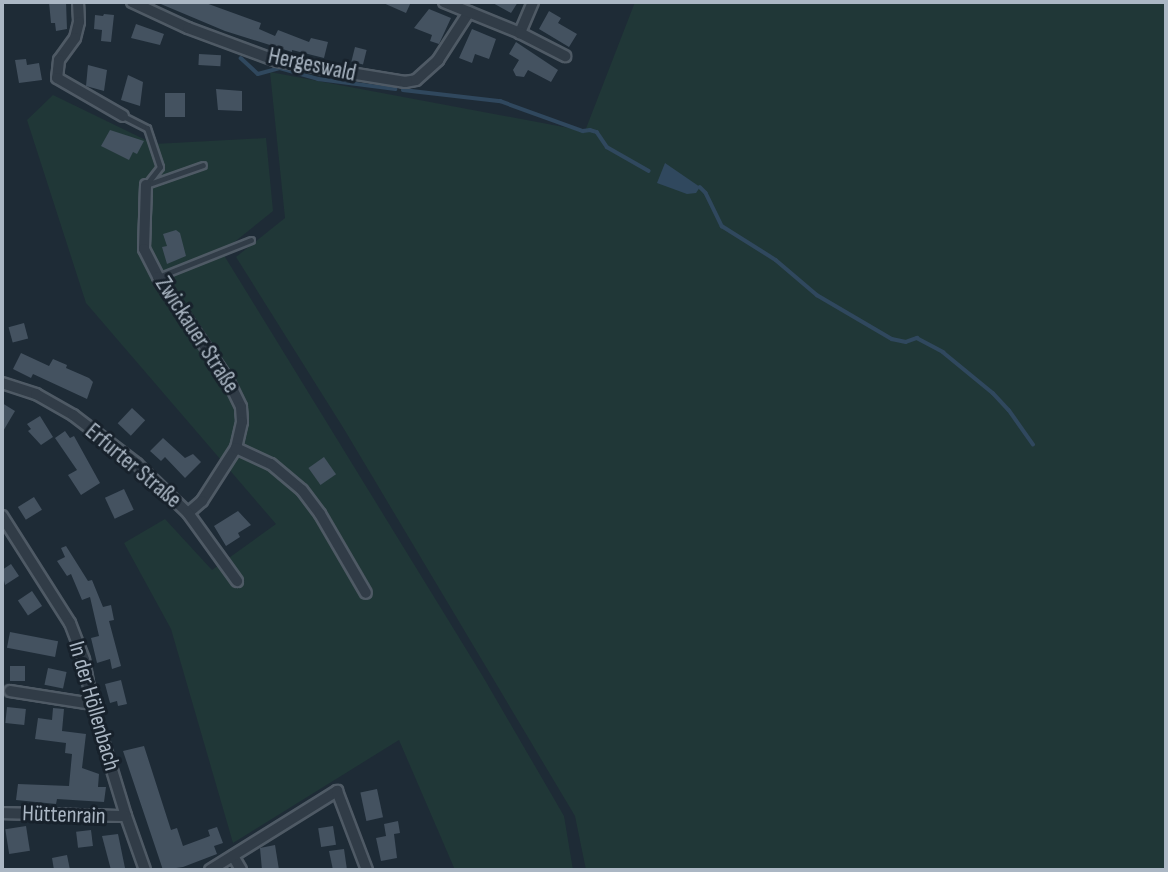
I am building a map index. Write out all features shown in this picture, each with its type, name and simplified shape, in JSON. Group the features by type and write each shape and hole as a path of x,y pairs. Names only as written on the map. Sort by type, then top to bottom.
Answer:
{"street":[{"path":"78,2 79,22 75,38 59,60 57,78 123,116"},
{"name":"Hergeswald","path":"132,2 188,28 277,61 405,82 416,80 438,60 469,12"},
{"path":"444,2 520,33 565,56"},
{"path":"520,33 533,2"},
{"name":"Zwickauer Straße","path":"146,185 144,249 158,277 238,396 242,422 236,447 202,501 188,513"},
{"name":"Erfurter Straße","path":"2,383 36,394 73,415 137,464 188,513 237,581"},
{"path":"236,447 271,464 302,490 320,514 366,593"},
{"name":"In der Höllenbach","path":"2,516 70,622 84,660 92,704 145,870"},
{"path":"10,691 92,704"},
{"path":"210,870 337,791 366,870"},
{"name":"Hüttenrain","path":"2,813 126,816"},
{"path":"233,856 241,870"}],"lane":[{"path":"123,116 147,128 160,167 146,185"},
{"path":"146,185 203,164"},
{"path":"158,277 251,240"}],"green space":[{"path":"635,2 1166,2 1166,870 586,870 575,816 344,429 236,257 285,218 270,72 585,131"},
{"path":"53,95 154,144 266,138 273,211 222,252 482,675 564,816 573,870 455,870 399,740 233,843 171,629 124,543 165,519 212,570 276,524 86,303 27,120"}],"water":[{"path":"665,163 700,187 696,193 687,194 657,183"}],"building":[{"path":"49,2 66,2 67,29 56,31 55,23 51,23"},
{"path":"156,2 203,2 261,23 259,29 275,36 278,30 309,42 311,38 328,42 324,58 292,52 225,31"},
{"path":"381,2 411,2 406,13"},
{"path":"491,2 518,2 511,13"},
{"path":"429,9 451,18 439,44 430,41 432,35 414,28"},
{"path":"549,11 561,18 558,23 577,34 569,47 539,29"},
{"path":"95,15 114,15 111,42 101,41 102,30 94,29"},
{"path":"136,24 164,34 160,45 131,38"},
{"path":"472,29 496,39 489,59 475,54 472,63 459,58"},
{"path":"516,42 558,70 551,82 528,70 524,77 516,76 513,70 519,60 509,54"},
{"path":"355,47 367,50 363,64 351,62"},
{"path":"199,54 221,55 220,66 198,65"},
{"path":"26,59 27,65 39,63 42,80 19,83 15,60"},
{"path":"88,65 107,70 104,91 86,86"},
{"path":"128,75 143,82 140,106 121,100"},
{"path":"216,89 242,91 242,111 218,110"},
{"path":"165,93 185,93 185,117 165,117"},
{"path":"110,130 144,141 137,154 133,152 129,160 101,146"},
{"path":"176,230 180,233 186,256 167,264 162,247 167,246 163,234"},
{"path":"24,323 28,338 13,343 9,327"},
{"path":"21,353 49,366 53,359 89,378 93,382 87,399 33,374 31,378 13,369"},
{"path":"2,403 15,411 2,433"},
{"path":"132,408 145,420 131,436 118,423"},
{"path":"40,416 53,437 41,445 28,431 31,429 27,424"},
{"path":"65,431 70,438 74,436 100,483 81,495 68,475 77,470 55,438"},
{"path":"163,438 185,458 193,454 201,462 185,478 165,457 161,461 150,451"},
{"path":"324,457 336,474 320,485 308,468"},
{"path":"124,489 134,510 115,519 105,498"},
{"path":"34,497 42,510 26,520 18,507"},
{"path":"238,511 251,525 238,533 240,537 226,546 214,526"},
{"path":"66,546 88,581 92,580 103,607 111,605 114,620 109,621 121,666 112,669 110,659 97,663 91,638 99,636 90,597 82,600 71,574 67,576 57,561 65,557 61,548"},
{"path":"11,564 19,576 5,585 2,570"},
{"path":"32,591 42,606 28,615 18,601"},
{"path":"10,632 58,641 55,657 7,648"},
{"path":"10,666 25,666 25,681 10,681"},
{"path":"48,668 67,672 63,689 44,685"},
{"path":"121,680 127,704 118,706 117,701 110,703 105,684"},
{"path":"7,707 26,709 24,725 5,723"},
{"path":"53,708 64,709 62,731 86,734 82,768 99,774 98,787 106,787 104,802 57,799 56,804 16,800 18,784 69,786 72,754 65,753 66,743 35,739 38,718 52,720"},
{"path":"144,746 171,830 177,828 183,846 210,836 208,830 217,827 223,843 214,846 217,854 183,867 163,870 123,751"},
{"path":"377,789 383,817 366,821 360,793"},
{"path":"398,821 400,833 394,834 397,858 381,861 376,838 386,836 384,824"},
{"path":"26,826 30,851 9,854 5,829"},
{"path":"333,826 336,845 321,847 318,828"},
{"path":"91,830 93,846 78,848 76,832"},
{"path":"118,834 125,868 111,870 102,836"},
{"path":"275,845 279,870 262,870 260,848"},
{"path":"344,849 347,870 333,870 329,851"},
{"path":"67,855 70,870 54,870 52,858"}],"waterway":[{"path":"241,58 258,74 280,68 318,79 395,89"},
{"path":"403,90 500,101 583,131 597,132 607,147 649,171"},
{"path":"700,187 706,193 722,226 776,260 817,295 892,339 906,342 917,338 943,352 993,393 1033,444"}]}
